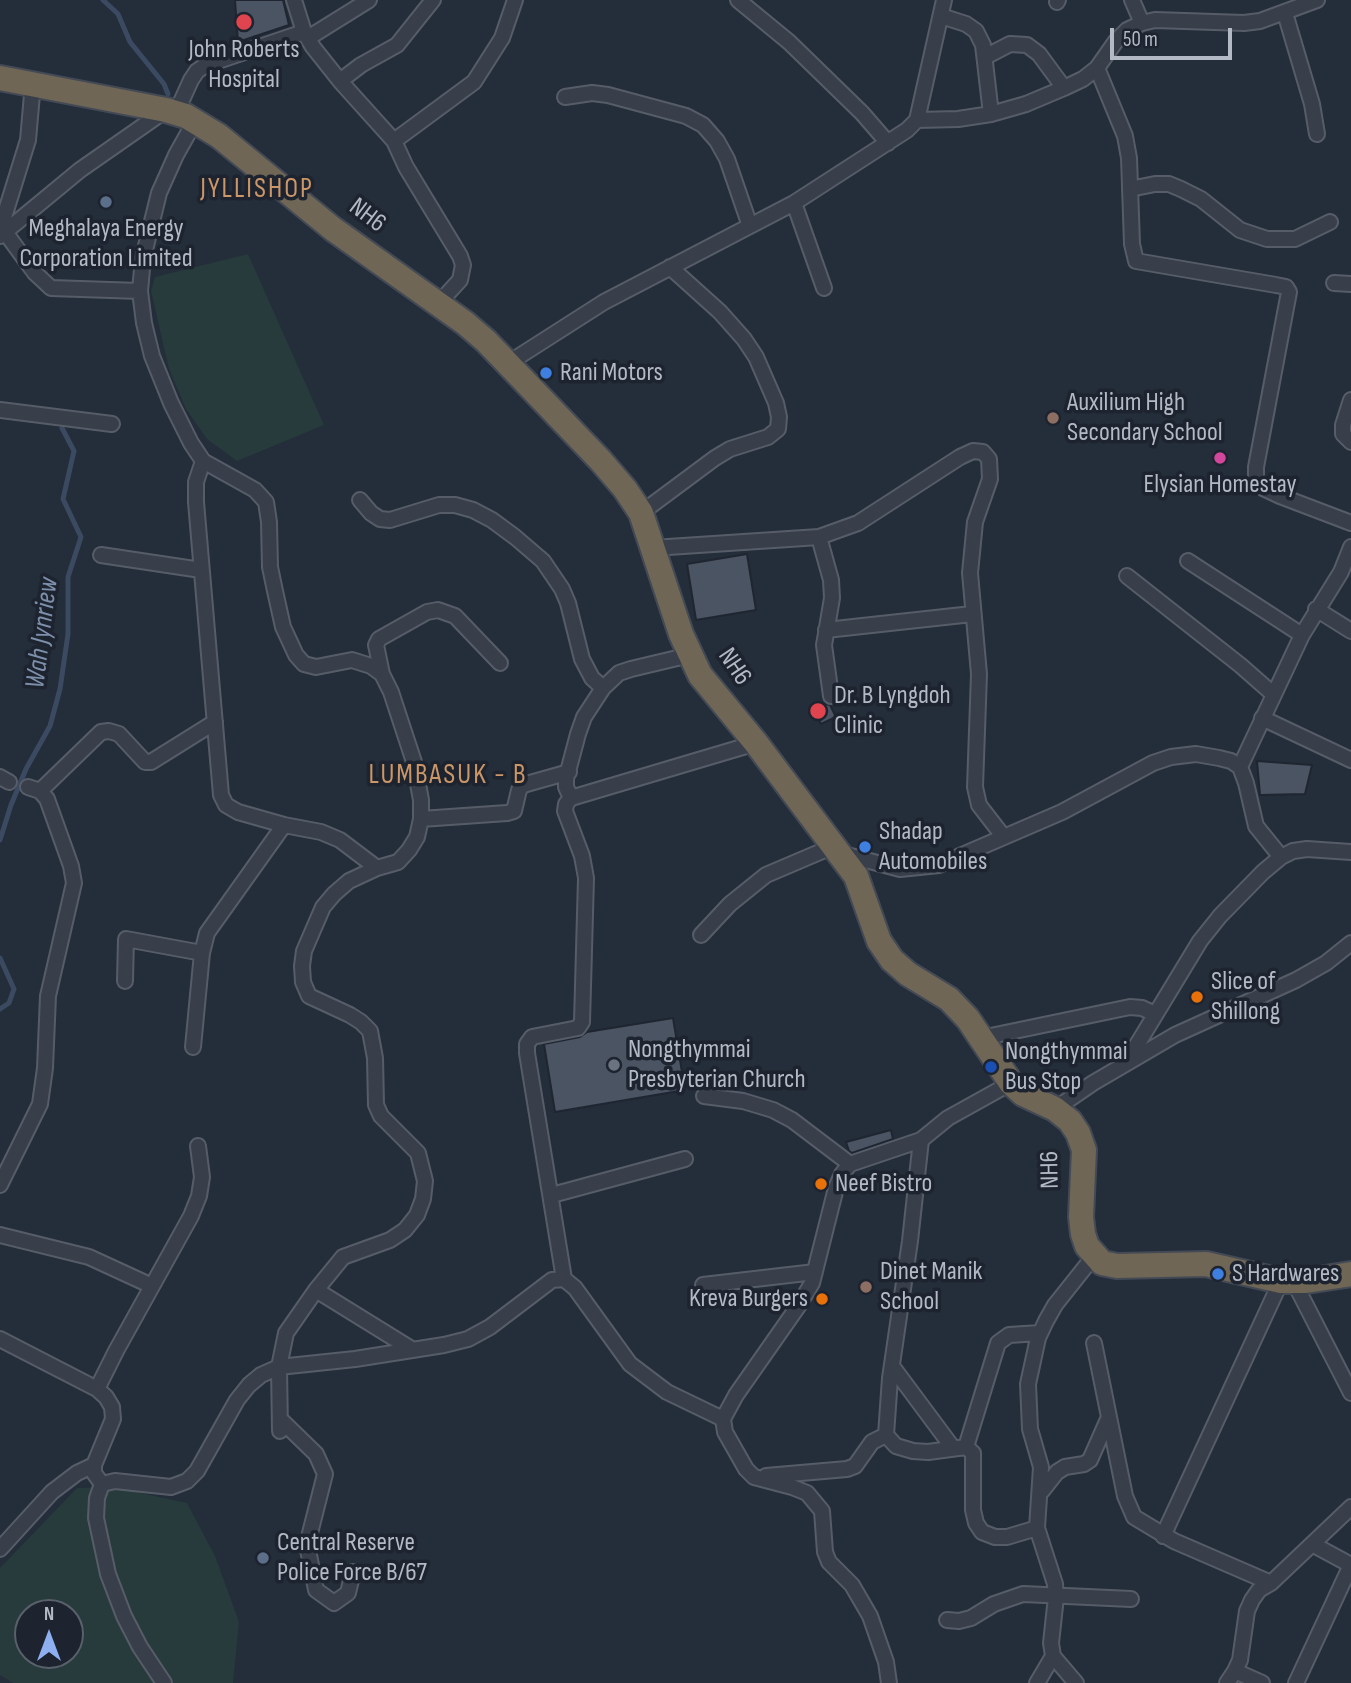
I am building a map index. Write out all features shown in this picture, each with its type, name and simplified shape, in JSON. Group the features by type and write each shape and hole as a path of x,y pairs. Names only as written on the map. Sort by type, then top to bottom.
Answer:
{"highway":[{"name":"NH6","path":"0,78 179,115 257,165 333,229 486,341 601,461 641,513 681,634 700,675 756,743 856,876 879,941 892,960 908,974 949,999 981,1038 1011,1083 1023,1094 1055,1109 1074,1127 1084,1150 1081,1217 1083,1234 1094,1256"},
{"path":"1094,1256 1102,1263 1117,1266 1206,1264 1288,1281 1351,1274"}],"street":[{"path":"294,0 306,35 340,82 394,141 406,167 460,256 463,265 460,280 438,304"},
{"path":"369,0 306,35 206,65 197,71 191,80 179,115 176,155 159,193 145,248 140,291 152,356 191,443 203,461 255,490 266,502 270,567 284,627 296,655 303,664 316,667 352,660 371,666 382,674"},
{"path":"340,82 361,65 397,46 433,0"},
{"path":"394,141 474,82 502,38 515,0"},
{"path":"737,0 789,43 862,113 888,143"},
{"path":"917,120 944,0"},
{"path":"1132,0 1142,23"},
{"path":"508,364 573,320 794,203 888,143 917,120 958,119 991,114 1026,104 1065,88 1097,68 1127,30 1142,23 1155,20 1244,23 1284,13 1317,0"},
{"path":"1284,13 1312,104 1317,134"},
{"path":"941,16 966,24 976,31 983,45 991,114"},
{"path":"985,57 1010,44 1027,46 1039,54 1065,88"},
{"path":"1097,68 1125,136 1129,158 1132,244 1136,261 1286,287 1289,292 1256,467 1256,481 1262,488 1280,496 1351,523"},
{"path":"2,232 28,140 33,83"},
{"path":"565,97 592,93 608,95 686,116 702,125 717,141 727,159 750,226"},
{"path":"2,232 79,170 179,115"},
{"path":"1130,189 1168,184 1201,200 1240,230 1267,239 1295,239 1331,222"},
{"path":"794,203 824,288"},
{"path":"2,232 34,272 51,288 140,291"},
{"path":"641,513 722,454 768,437 778,429 776,403 744,339 720,312 670,267"},
{"path":"1334,283 1351,284"},
{"path":"1351,400 1343,434 1351,442"},
{"path":"0,410 112,424"},
{"path":"653,548 820,537 858,523 960,457 973,451 983,452 989,459 990,479 975,522 970,573 979,685 976,797 1003,836"},
{"path":"203,461 196,482 196,492 221,795 226,805 239,812 321,832 340,840 377,868"},
{"path":"360,500 380,519 390,520 439,505 455,505 473,510 492,520 515,537 543,561 562,589 582,659 592,678 603,688"},
{"path":"820,537 831,580 832,598 824,659 831,696"},
{"path":"1240,767 1302,635 1341,572 1351,547"},
{"path":"101,555 201,570"},
{"path":"1188,561 1302,635"},
{"path":"1127,576 1273,694"},
{"path":"1316,609 1351,631"},
{"path":"354,1572 348,1592 334,1603 316,1590 307,1545 325,1474 316,1454 280,1425 279,1367 286,1333 316,1290 343,1257 390,1240 405,1230 417,1215 423,1199 425,1181 418,1153 381,1116 376,1105 375,1058 370,1031 361,1021 309,996 303,982 304,951 323,907 334,894 349,881 398,862 417,837 421,800 414,762 391,692 382,674 376,645 379,639 427,612 438,610 455,617 500,663"},
{"path":"826,630 972,614"},
{"path":"571,798 566,787 584,717 603,688 620,673 690,656"},
{"path":"1262,718 1351,760"},
{"path":"0,1185 40,1104 45,1068 48,996 74,883 71,866 47,799 34,789 101,732 119,734 145,762 151,762 215,722"},
{"path":"564,1279 527,1044 532,1037 578,1028 582,1021 586,878 582,856 565,811 571,798 756,743"},
{"path":"701,935 730,904 766,875 836,850 883,867 900,869 939,864 1062,812 1153,763 1171,757 1196,754 1231,761 1240,767 1256,826 1280,857"},
{"path":"421,819 514,811 519,790 523,785 569,772"},
{"path":"192,1047 202,953 207,933 284,825"},
{"path":"1125,1065 1200,941 1220,916 1280,857 1307,849 1351,852"},
{"path":"125,981 127,939 202,953"},
{"path":"1055,1109 1175,1035 1296,980 1326,963 1351,943"},
{"path":"981,1038 1130,1007 1142,1008 1155,1014"},
{"path":"889,1683 886,1662 865,1607 852,1585 829,1562 825,1552 822,1511 807,1493 792,1486 754,1477 746,1469 724,1432 723,1419 736,1395 799,1305 815,1272 836,1188 850,1164 920,1140 948,1118 1011,1083"},
{"path":"704,1096 743,1101 774,1110 802,1127 850,1164"},
{"path":"920,1140 910,1241 892,1366 887,1435 896,1446 913,1451 960,1448 973,1453 973,1510 976,1523 982,1532 995,1537 1007,1537 1037,1528"},
{"path":"97,1390 191,1216 199,1196 202,1177 198,1146"},
{"path":"552,1195 685,1159"},
{"path":"0,1235 89,1257 152,1286"},
{"path":"1076,1683 1053,1656 1051,1643 1055,1584 1037,1528 1041,1467 1030,1429 1028,1405 1032,1361 1041,1333 1055,1305 1094,1256"},
{"path":"703,1284 815,1272"},
{"path":"102,1483 115,1481 171,1486 187,1480 197,1471 237,1400 261,1375 279,1367 355,1360 468,1339 490,1327 552,1280 564,1279 575,1287 630,1364 667,1392 723,1419"},
{"path":"1288,1281 1351,1393"},
{"path":"1163,1536 1288,1281"},
{"path":"316,1290 413,1350"},
{"path":"960,1448 998,1343 1009,1335 1041,1333"},
{"path":"0,1339 106,1396 112,1407 113,1419 94,1465 94,1474 102,1483"},
{"path":"1094,1343 1129,1507 1134,1517 1163,1536 1271,1583"},
{"path":"892,1366 960,1448"},
{"path":"1040,1495 1057,1472 1090,1460 1109,1417"},
{"path":"754,1477 847,1469 855,1466 872,1442 887,1435"},
{"path":"0,1549 52,1492 94,1465"},
{"path":"102,1483 97,1498 96,1518 108,1574 124,1616 140,1647 164,1683"},
{"path":"1262,1683 1231,1677 1252,1600 1259,1590 1271,1583 1351,1507"},
{"path":"1296,1683 1351,1565 1312,1544"},
{"path":"947,1619 959,1621 971,1618 994,1604 1023,1594 1131,1599"},
{"path":"1037,1683 1053,1656"}],"shaded area":[{"path":"248,254 324,425 237,461 207,439 186,409 169,369 151,291 155,277"},
{"path":"113,1487 187,1503 215,1556 239,1622 233,1683 13,1683 0,1675 0,1568 77,1488"}],"building":[{"path":"235,0 283,0 289,25 238,42"},
{"path":"747,554 756,610 696,620 687,564"},
{"path":"825,704 830,705 836,717 821,724 813,710"},
{"path":"1257,761 1312,765 1305,794 1260,795"},
{"name":"Nongthymmai Presbyterian Church","path":"673,1018 685,1090 555,1112 544,1044 580,1037 587,1032"},
{"path":"891,1130 893,1139 852,1153 849,1151 846,1142"}],"waterway":[{"name":"Wah Jynriew","path":"103,0 118,14 130,42 164,84 168,94"},
{"name":"Wah Jynriew","path":"0,840 26,769 50,726 60,689 68,634 68,577 81,537 63,499 74,451 62,428"},
{"name":"Wah Jynriew","path":"0,958 14,989 9,1003 0,1009"}],"place":[{"name":"John Roberts Hospital","path":"244,22"},
{"name":"Meghalaya Energy Corporation Limited","path":"106,202"},
{"name":"Rani Motors","path":"546,373"},
{"name":"Auxilium High Secondary School","path":"1053,418"},
{"name":"Elysian Homestay","path":"1220,458"},
{"name":"Dr. B Lyngdoh Clinic","path":"818,711"},
{"name":"Shadap Automobiles","path":"865,847"},
{"name":"Slice of Shillong","path":"1197,997"},
{"name":"Nongthymmai Presbyterian Church","path":"614,1065"},
{"name":"Nongthymmai Bus Stop","path":"991,1067"},
{"name":"Neef Bistro","path":"821,1184"},
{"name":"S Hardwares","path":"1218,1274"},
{"name":"Dinet Manik School","path":"866,1287"},
{"name":"Kreva Burgers","path":"822,1299"},
{"name":"Central Reserve Police Force B/67","path":"263,1558"}],"district":[{"name":"JYLLISHOP","path":"257,190"},
{"name":"LUMBASUK - B","path":"448,776"}]}
